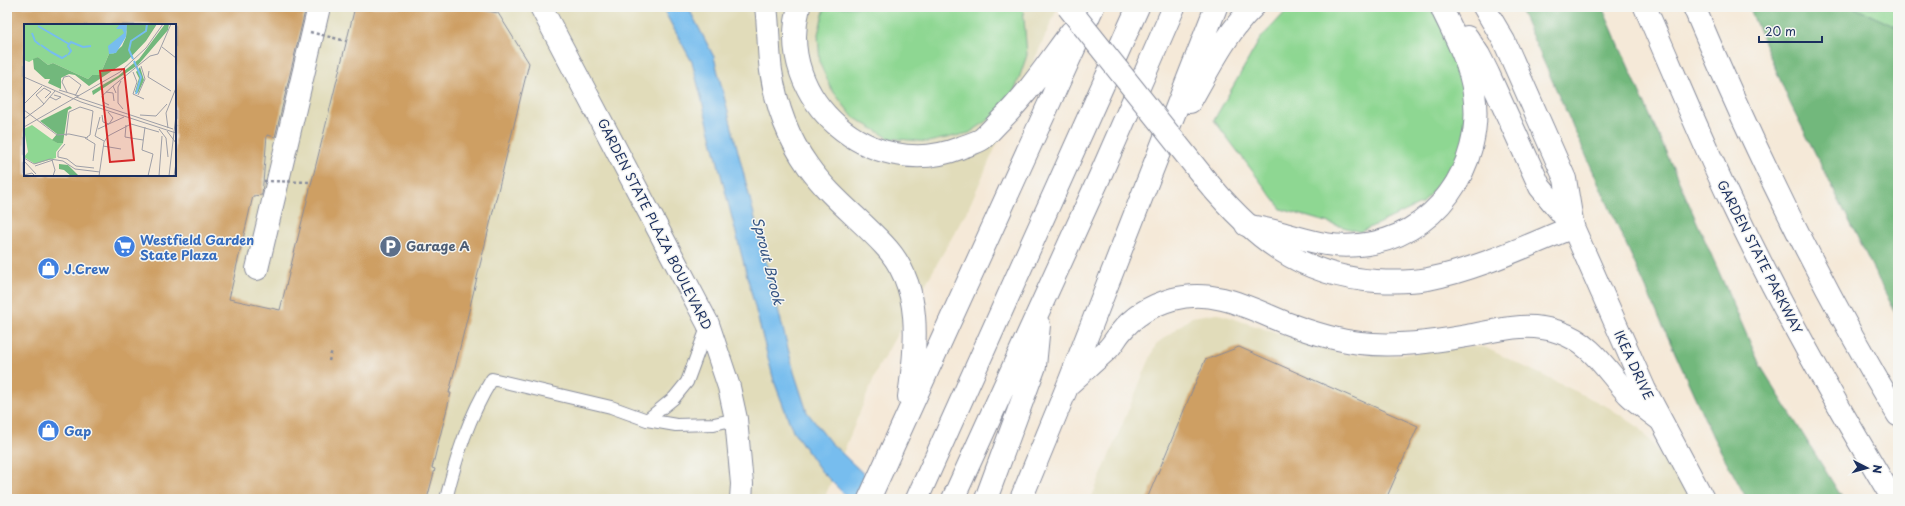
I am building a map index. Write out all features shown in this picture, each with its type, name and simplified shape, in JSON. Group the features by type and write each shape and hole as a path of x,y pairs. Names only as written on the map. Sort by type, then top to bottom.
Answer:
{"main road":[{"path":"257,269 319,7"},
{"name":"GARDEN STATE PLAZA BOULEVARD","path":"541,7 708,324 729,387 736,419 742,484 741,499"},
{"path":"800,7 796,30 800,73 821,110 845,133 873,148 902,156 923,157 945,154 982,139 1019,103 1089,7"},
{"path":"1068,7 1205,179 1246,225 1272,246 1315,269 1350,278 1388,281 1427,279 1462,270 1573,227"},
{"path":"869,499 1093,7"},
{"path":"917,499 1138,7"},
{"path":"953,499 1041,307 1174,7"},
{"path":"1021,499 1068,385 1152,167 1216,7"},
{"path":"1152,167 1226,39 1237,24 1253,7"},
{"path":"1484,7 1513,60 1565,179 1573,227"},
{"name":"GARDEN STATE PARKWAY","path":"1645,7 1732,204 1779,297 1835,402 1893,499"},
{"path":"1694,7 1724,79 1822,279 1898,415"},
{"path":"1246,225 1284,233 1319,244 1360,245 1396,236 1428,217 1442,203 1454,187 1471,151 1475,134 1477,113 1468,64 1441,9"},
{"path":"1441,9 1459,27 1480,55 1540,187 1573,227"},
{"path":"769,13 771,70 777,103 789,134 807,166 829,192 885,245 896,258 906,278 915,311 915,348 902,428"},
{"name":"IKEA DRIVE","path":"1573,227 1618,333 1659,419 1703,499"},
{"path":"1068,385 1110,348 1129,322 1142,312 1158,304 1175,299 1206,296 1236,302 1312,333 1336,340 1360,343 1414,344 1468,336 1516,326 1549,329 1572,337 1585,344 1629,394 1659,419"},
{"path":"986,499 1035,366 1041,307"}],"lane":[{"path":"648,420 674,398 687,382 708,324"},
{"path":"446,499 458,452 471,418 492,378 611,407 648,420 676,426 714,424 736,419"}],"path":[{"path":"310,32 346,41"},
{"path":"264,181 312,182"},
{"path":"329,361 332,350"}],"shaded area":[{"name":"Westfield Garden State Plaza","path":"7,7 1058,7 968,209 878,368 824,499 7,499"},
{"path":"1216,313 1341,354 1392,356 1457,347 1484,347 1608,407 1640,428 1694,499 1091,499 1156,344 1192,317"}],"green space":[{"path":"825,7 1023,7 1027,55 1015,90 996,115 969,133 928,142 889,138 853,117 832,90 820,64 818,34"},
{"path":"1290,7 1423,7 1436,14 1466,75 1464,151 1423,203 1360,232 1281,209 1214,120 1260,39"},
{"path":"1519,7 1602,7 1760,365 1843,499 1747,499 1713,437"},
{"path":"1749,7 1853,7 1898,28 1898,318 1790,103"},
{"path":"1853,7 1898,7 1898,28"}],"water":[{"path":"662,7 688,7 714,57 794,372 807,412 830,442 890,499 849,499 821,471 792,429 774,381 692,62"}],"building":[{"name":"Westfield Garden State Plaza","path":"7,7 306,7 275,137 267,135 262,195 253,196 229,299 280,310 355,7 465,7 498,13 529,63 449,393 451,393 432,468 435,469 427,499 7,499"},
{"path":"1239,347 1418,426 1386,499 1147,499 1205,360"}],"place":[{"name":"Garage A","path":"390,246"},
{"name":"Westfield Garden State Plaza","path":"124,247"},
{"name":"J.Crew","path":"49,269"},
{"name":"Gap","path":"49,431"}],"water label":[{"name":"Sprout Brook","path":"768,261"}]}
